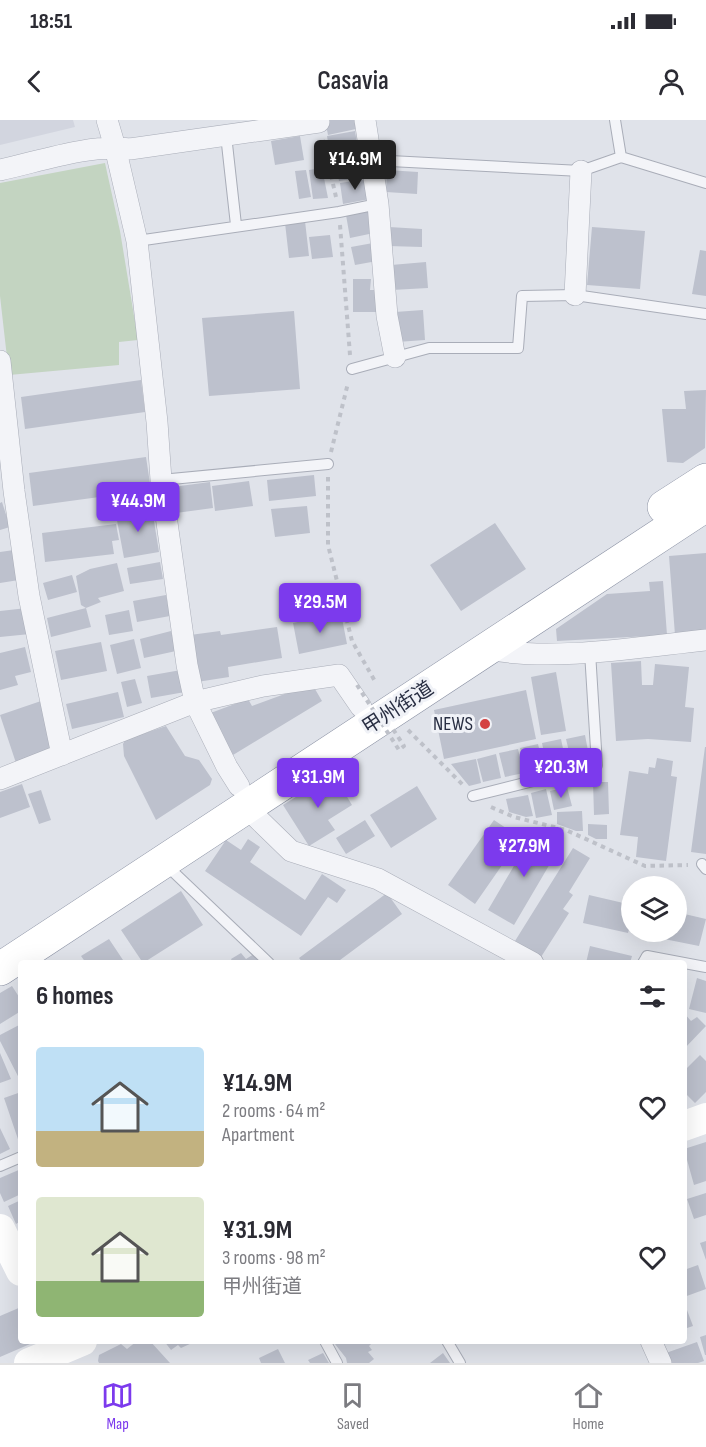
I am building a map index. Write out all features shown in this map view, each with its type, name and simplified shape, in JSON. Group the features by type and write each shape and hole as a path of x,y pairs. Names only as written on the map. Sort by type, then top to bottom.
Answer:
{"highway":[{"name":"甲州街道","path":"0,969 163,861 364,692 706,480"},
{"name":"甲州街道","path":"0,942 488,650 706,505"}],"street":[{"path":"107,120 136,241 157,422 161,480 188,665 195,702 227,767 256,817 291,851 378,879 527,960"},
{"path":"365,120 378,204 387,316 395,357"},
{"path":"0,170 97,149 115,147 130,149 319,121"},
{"path":"575,295 581,171"},
{"path":"0,367 7,492 62,755"},
{"path":"488,650 526,655 590,652 706,640"},
{"path":"0,779 195,702 263,686 339,675 364,692"},
{"path":"0,1229 18,1265"},
{"path":"652,1344 661,1363"},
{"path":"29,1363 73,1348"}],"lane":[{"path":"615,120 621,157"},
{"path":"226,135 236,225"},
{"path":"371,160 581,171 621,157 706,183"},
{"path":"136,241 339,212 378,204"},
{"path":"352,369 429,348 518,348 522,296 575,295 706,314"},
{"path":"161,480 328,464"},
{"path":"473,796 597,765 590,652"},
{"path":"163,861 265,960"},
{"path":"645,960 648,956 669,960"},
{"path":"687,963 706,967"},
{"path":"0,1166 18,1158"},
{"path":"327,1344 338,1363"},
{"path":"449,1344 460,1363"}],"path":[{"path":"319,121 339,212 352,369 328,464 328,545 364,692 399,750 404,746 391,726"},
{"path":"404,726 478,801 514,818 566,830 645,866 704,867"}],"shaded area":[{"path":"0,120 73,120 75,127 0,145"}],"green space":[{"path":"105,163 120,231 138,340 119,342 119,365 9,375 0,296 0,183"}],"building":[{"path":"325,120 354,120 356,129 328,135"},
{"path":"355,131 358,149 330,154 327,136"},
{"path":"300,136 304,160 275,165 271,141"},
{"path":"364,156 368,176 339,181 335,161"},
{"path":"322,168 328,198 313,199 309,170"},
{"path":"306,170 311,197 299,199 295,171"},
{"path":"387,170 418,172 417,194 386,192"},
{"path":"367,179 370,199 343,204 340,183"},
{"path":"370,211 374,233 350,238 346,215"},
{"path":"305,221 309,256 289,258 285,223"},
{"path":"389,227 422,229 422,247 388,246"},
{"path":"592,227 645,231 640,289 587,285"},
{"path":"330,235 333,257 312,259 309,237"},
{"path":"373,243 377,261 355,265 351,247"},
{"path":"700,250 706,251 706,296 692,294"},
{"path":"426,262 428,288 392,290 391,265"},
{"path":"353,279 371,279 370,290 379,290 378,312 353,312"},
{"path":"423,310 425,340 397,342 395,312"},
{"path":"294,311 300,389 209,396 202,318"},
{"path":"141,380 145,412 25,429 21,397"},
{"path":"706,390 705,448 683,463 667,462 662,409 686,409 684,391"},
{"path":"146,457 151,490 33,506 29,473"},
{"path":"314,475 316,496 269,501 267,480"},
{"path":"249,481 253,506 215,511 212,486"},
{"path":"210,482 213,508 176,513 172,487"},
{"path":"2,502 10,527 0,530 0,503"},
{"path":"307,506 310,533 275,537 271,509"},
{"path":"152,509 159,552 124,558 116,515"},
{"path":"495,523 526,569 461,611 430,565"},
{"path":"116,524 119,540 112,541 114,554 45,562 42,533"},
{"path":"14,550 19,580 0,583 0,552"},
{"path":"706,553 706,632 675,635 669,556"},
{"path":"160,562 163,579 130,584 127,568"},
{"path":"117,563 124,591 98,598 101,602 86,608 81,605 76,576 90,569"},
{"path":"72,575 77,592 48,600 43,583"},
{"path":"663,581 667,635 557,641 556,629 607,594 650,591 649,582"},
{"path":"166,595 170,616 137,622 133,601"},
{"path":"27,608 30,634 0,637 0,611"},
{"path":"86,608 91,627 51,637 47,618"},
{"path":"129,610 133,631 109,635 105,615"},
{"path":"341,613 347,644 299,654 293,623"},
{"path":"277,627 282,658 228,667 229,677 197,682 190,635 220,631 221,635"},
{"path":"171,631 176,651 144,658 140,639"},
{"path":"134,639 141,668 117,674 110,645"},
{"path":"101,642 107,671 61,680 55,651"},
{"path":"25,647 31,672 15,676 18,685 0,690 0,653"},
{"path":"641,661 642,685 653,685 655,664 689,667 685,707 694,708 691,742 648,739 616,741 611,663"},
{"path":"181,670 185,692 151,698 147,676"},
{"path":"556,672 566,731 541,735 531,677"},
{"path":"135,679 142,703 127,707 121,682"},
{"path":"312,684 322,701 233,755 208,714 248,699 252,706"},
{"name":"NEWS","path":"526,690 536,739 444,759 434,710"},
{"path":"118,692 124,717 72,729 66,704"},
{"path":"41,701 58,751 17,766 0,715"},
{"path":"166,726 185,756 199,760 212,779 210,785 156,820 124,756 123,744 125,740"},
{"path":"585,735 589,756 571,760 566,739"},
{"path":"561,739 566,763 547,767 542,743"},
{"path":"538,744 544,768 525,772 520,748"},
{"path":"706,747 706,854 691,852"},
{"path":"518,749 524,773 505,777 499,753"},
{"path":"496,754 501,778 483,782 477,759"},
{"path":"657,758 673,761 671,776 677,777 666,861 636,857 638,837 620,835 629,771 648,774 649,767 655,768"},
{"path":"476,759 481,783 469,786 451,764"},
{"path":"333,774 352,805 328,820 335,830 309,846 283,805"},
{"path":"593,782 608,782 609,814 594,815"},
{"path":"22,784 30,807 0,818 0,792"},
{"path":"417,786 437,819 391,848 370,815"},
{"path":"567,787 572,806 554,810 550,791"},
{"path":"546,789 552,815 536,818 531,793"},
{"path":"41,790 51,820 39,824 28,794"},
{"path":"528,795 533,816 526,817 509,812 506,799"},
{"path":"582,811 583,831 576,831 557,824 557,812"},
{"path":"365,820 375,836 346,854 336,838"},
{"path":"494,820 521,838 475,904 448,885"},
{"path":"588,824 607,825 607,839 596,839 588,835"},
{"path":"535,830 561,845 514,925 488,910"},
{"path":"248,839 260,847 250,862 305,900 322,874 346,890 337,903 328,897 301,936 205,871 226,840 241,850"},
{"path":"573,848 590,858 569,892 573,895 563,909 569,913 541,957 515,941"},
{"path":"181,891 203,925 148,960 141,960 121,930"},
{"path":"387,893 402,914 340,960 301,960 299,958"},
{"path":"589,895 621,902 621,931 583,923"},
{"path":"687,915 706,919 699,946 679,942 687,942"},
{"path":"109,939 123,960 84,960 81,956"},
{"path":"590,946 632,956 631,960 587,960"},
{"path":"257,952 262,960 231,959 241,953 246,959"},
{"path":"697,978 706,981 706,1013 689,1009"},
{"path":"12,986 18,995 18,1013 0,1024 0,993"},
{"path":"687,1016 691,1021 697,1017 706,1026 687,1046"},
{"path":"18,1026 18,1076 0,1041 0,1035"},
{"path":"0,1053 11,1079 0,1083"},
{"path":"700,1055 706,1061 706,1092 695,1103 687,1095 687,1068"},
{"path":"18,1093 18,1139 4,1098"},
{"path":"0,1128 10,1149 0,1154"},
{"path":"706,1142 706,1181 694,1185 687,1160 687,1148"},
{"path":"18,1170 18,1195 4,1202 0,1193 0,1178"},
{"path":"706,1193 706,1215 694,1219 687,1199"},
{"path":"18,1201 18,1223 16,1224 8,1206"},
{"path":"706,1241 706,1260 700,1243"},
{"path":"698,1265 706,1289 687,1296 687,1269"},
{"path":"18,1308 18,1344 30,1344 0,1357 0,1316"},
{"path":"687,1310 693,1326 687,1328"},
{"path":"706,1335 706,1355 705,1355 700,1337"},
{"path":"697,1342 704,1361 667,1363 663,1354"},
{"path":"121,1344 127,1349 133,1344 153,1344 170,1363 99,1363 98,1361 99,1355"},
{"path":"166,1344 190,1344 181,1348 178,1345 171,1350"},
{"path":"335,1344 371,1344 369,1346 372,1350 368,1352 374,1359 369,1363 347,1363 346,1358"},
{"path":"278,1349 285,1363 261,1363 259,1358"},
{"path":"323,1353 329,1363 310,1363 308,1360"},
{"path":"443,1353 450,1363 430,1363"}],"place":[{"name":"NEWS","path":"485,724"}]}
